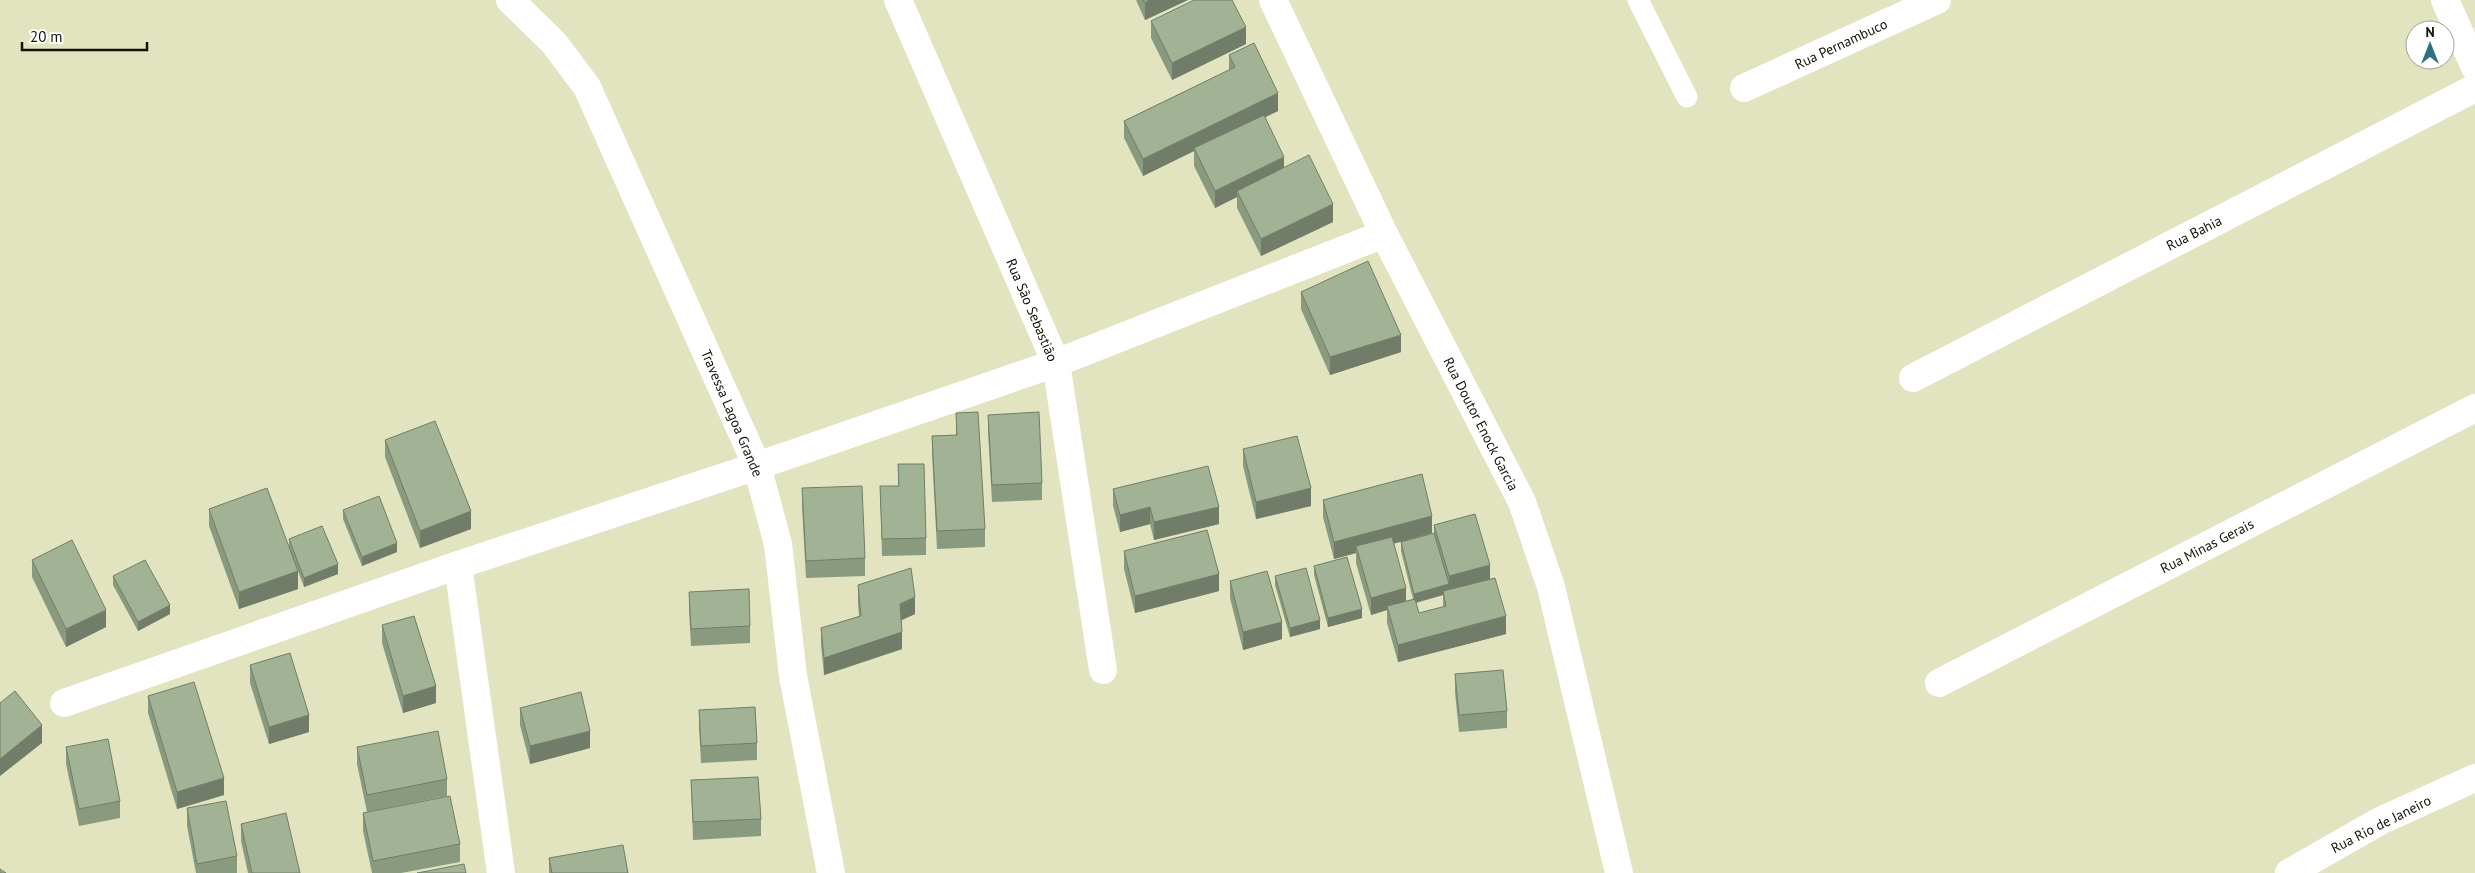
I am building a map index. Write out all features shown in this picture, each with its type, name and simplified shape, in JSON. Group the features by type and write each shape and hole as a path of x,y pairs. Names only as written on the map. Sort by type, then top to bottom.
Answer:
{"street":[{"name":"Travessa Lagoa Grande","path":"510,0 554,43 588,87 757,466 778,544 793,676 831,873"},
{"name":"Rua São Sebastião","path":"898,0 1056,363 1103,670"},
{"name":"Rua Doutor Enock Garcia","path":"1274,0 1384,234 1522,502 1551,587 1619,873"},
{"name":"Rua Pernambuco","path":"1744,88 1937,0"},
{"path":"2445,0 2475,67"},
{"name":"Rua Bahia","path":"1913,378 2475,88"},
{"path":"64,704 458,564 757,466 1056,363 1384,234"},
{"name":"Rua Minas Gerais","path":"1939,683 2475,408"},
{"path":"458,564 501,873"},
{"name":"Rua Rio de Janeiro","path":"2289,873 2380,821 2475,778"}],"lane":[{"path":"1638,0 1687,97"}],"building":[{"path":"1194,0 1232,0 1246,27 1172,63 1151,21"},
{"path":"1254,43 1278,93 1143,159 1124,121 1235,67 1229,55"},
{"path":"1264,115 1284,157 1215,191 1194,148"},
{"path":"1309,155 1333,204 1261,239 1237,191"},
{"path":"1368,261 1401,335 1330,357 1301,292"},
{"path":"978,412 985,529 937,531 932,436 957,435 956,413"},
{"path":"1039,412 1042,483 992,485 988,415"},
{"path":"435,421 471,511 420,531 385,440"},
{"path":"1297,436 1311,488 1256,502 1243,449"},
{"path":"898,464 924,464 926,538 882,539 880,486 899,486"},
{"path":"1208,466 1219,507 1154,522 1150,507 1120,515 1113,489"},
{"path":"1422,474 1432,516 1334,542 1323,500"},
{"path":"862,486 865,558 806,561 802,488"},
{"path":"267,488 298,571 239,592 209,509"},
{"path":"379,496 397,543 362,557 343,510"},
{"path":"1475,514 1490,565 1449,576 1434,525"},
{"path":"322,526 338,564 304,578 289,539"},
{"path":"1207,530 1219,574 1135,596 1124,551"},
{"path":"1434,533 1449,584 1414,594 1401,542"},
{"path":"1392,537 1406,588 1371,598 1356,546"},
{"path":"72,540 106,610 66,629 32,560"},
{"path":"1347,557 1362,609 1328,618 1314,566"},
{"path":"145,560 170,605 138,622 113,576"},
{"path":"911,568 915,597 900,604 902,632 824,658 821,628 861,616 858,585"},
{"path":"1306,568 1320,620 1290,628 1275,576"},
{"path":"1267,571 1282,622 1243,632 1230,581"},
{"path":"1495,578 1506,616 1398,645 1387,606 1415,599 1419,613 1446,606 1443,591"},
{"path":"749,589 750,626 691,629 689,592"},
{"path":"414,616 436,686 403,696 382,625"},
{"path":"290,653 309,715 269,727 250,665"},
{"path":"1503,670 1507,711 1459,715 1455,674"},
{"path":"194,682 224,778 177,792 148,696"},
{"path":"15,691 42,725 0,759 0,703"},
{"path":"581,692 590,731 530,746 520,708"},
{"path":"755,707 757,743 701,746 699,710"},
{"path":"438,731 447,779 367,795 357,747"},
{"path":"108,739 120,801 79,809 66,747"},
{"path":"758,777 761,819 693,822 691,780"},
{"path":"450,796 460,844 373,861 363,813"},
{"path":"226,801 237,856 197,864 187,808"},
{"path":"286,813 300,873 252,873 241,824"},
{"path":"623,845 628,873 552,873 549,858"},
{"path":"464,864 466,873 417,873"}]}
